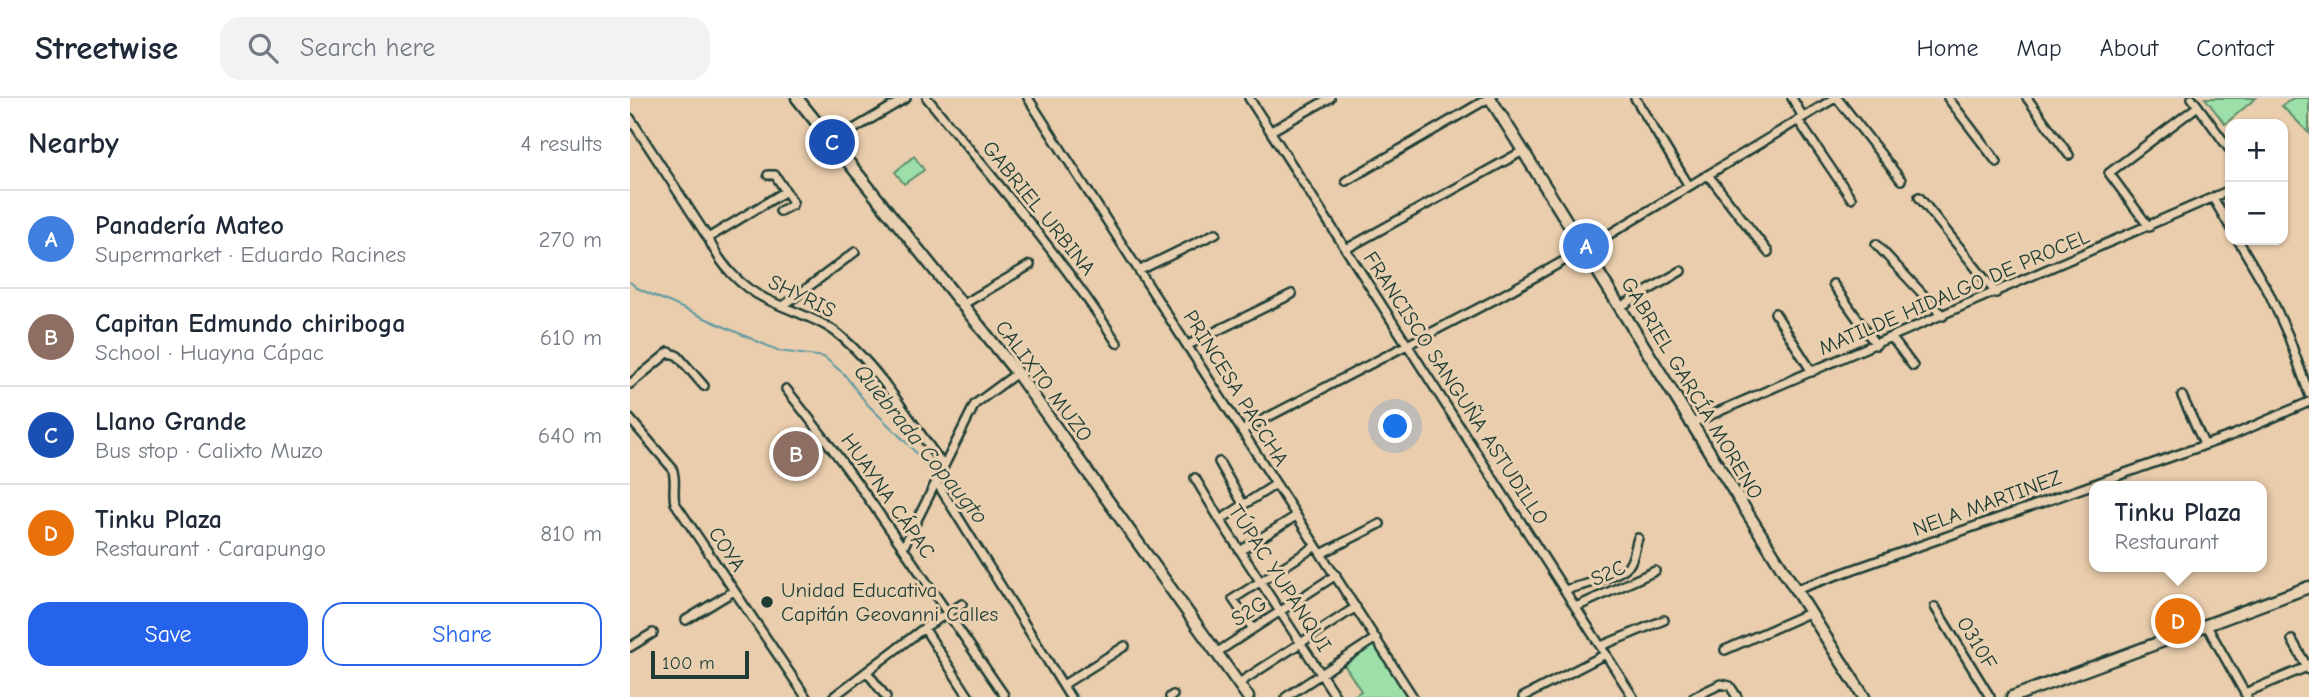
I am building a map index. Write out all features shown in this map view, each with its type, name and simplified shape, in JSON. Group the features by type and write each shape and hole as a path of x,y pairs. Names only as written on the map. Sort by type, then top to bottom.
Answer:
{"street":[{"name":"CALIXTO MUZO","path":"797,98 1017,373 1248,697"},
{"path":"832,142 906,98"},
{"name":"GABRIEL URBINA","path":"927,98 1045,241 1087,296 1117,343"},
{"name":"PRINCESA PACCHA","path":"1028,98 1413,697"},
{"name":"FRANCISCO SANGUÑA ASTUDILLO","path":"1249,98 1633,697"},
{"path":"1271,131 1330,98"},
{"path":"1346,181 1490,98"},
{"name":"GABRIEL GARCÍA MORENO","path":"1490,98 1690,424 1864,697"},
{"path":"1635,98 1689,186"},
{"path":"1792,98 1800,118 1851,198"},
{"path":"1243,430 1492,301 1585,249 1836,98 1901,180"},
{"path":"1948,98 1997,162"},
{"path":"2028,98 2069,155"},
{"path":"2192,98 2225,143"},
{"path":"2149,227 2109,173 2198,106"},
{"name":"SHYRIS","path":"630,118 708,239 716,257 734,276 765,299 823,324 845,339 867,362 943,465"},
{"path":"1346,249 1523,151"},
{"path":"768,175 775,175 793,202 780,211"},
{"path":"1708,175 1768,252"},
{"path":"708,239 786,191"},
{"name":"MATILDE HIDALGO DE PROCEL","path":"1690,424 2225,192"},
{"path":"1919,197 1996,293"},
{"path":"2213,198 2225,218"},
{"path":"1140,270 1216,233"},
{"path":"1876,244 1943,316"},
{"path":"2241,245 2269,293 2288,335 2309,394"},
{"path":"783,306 855,252"},
{"path":"962,305 1030,265"},
{"path":"1620,307 1681,271"},
{"path":"1833,284 1876,345"},
{"path":"1188,345 1292,294"},
{"path":"1775,313 1812,372"},
{"path":"1892,338 1913,366"},
{"path":"630,384 669,352 678,356 704,386"},
{"path":"904,546 975,404 1017,373"},
{"name":"HUAYNA CÁPAC","path":"786,389 831,444 904,546 1003,695"},
{"path":"2182,396 2204,444"},
{"name":"NELA MARTINEZ","path":"2100,481 2233,435 2309,402"},
{"name":"COYA","path":"630,419 672,468 675,475 675,503 806,697"},
{"path":"1219,462 1244,504"},
{"name":"TÚPAC YUPANQUI","path":"1195,478 1336,697"},
{"path":"937,484 1070,697"},
{"path":"1220,520 1276,484"},
{"name":"NELA MARTINEZ","path":"1795,590 2089,485"},
{"path":"1240,551 1296,516"},
{"path":"1321,554 1380,524"},
{"path":"1565,590 1603,579 1626,568 1631,563 1638,538"},
{"path":"1253,629 1233,599 1316,546"},
{"name":"S2C","path":"1576,607 1655,571"},
{"name":"S2G","path":"1216,653 1336,575"},
{"path":"2012,697 2309,587"},
{"path":"686,620 734,591"},
{"path":"833,697 924,628 962,604"},
{"path":"1239,683 1356,607"},
{"name":"O310F","path":"1935,607 1990,697"},
{"path":"1725,650 1810,613"},
{"path":"1601,646 1664,620"},
{"path":"2207,626 2246,695 2308,669 2292,640"},
{"path":"924,628 969,697"},
{"path":"630,647 653,633"},
{"path":"1286,697 1376,639"},
{"path":"1063,685 1125,646"},
{"path":"1523,697 1606,654"},
{"path":"867,672 886,697"},
{"path":"1694,697 1721,684 1730,686 1737,697"}],"green space":[{"path":"2205,98 2256,98 2231,119 2225,119 2225,124"},
{"path":"2293,98 2309,98 2309,133 2282,106"},
{"path":"914,156 924,170 904,184 895,172"},
{"path":"1375,643 1409,697 1352,697 1361,691 1343,663"}],"waterway":[{"name":"Quebrada Copaugto","path":"630,282 637,288 779,351 824,357 844,374 867,404 911,447 934,476"},
{"name":"Quebrada Copaugto","path":"948,494 1002,582"},
{"name":"Quebrada Copaugto","path":"1005,586 1065,679"},
{"name":"Quebrada Copaugto","path":"1068,683 1077,697"}],"place":[{"name":"Llano Grande","path":"832,142"},
{"name":"Panadería Mateo","path":"1586,246"},
{"name":"Capitan Edmundo chiriboga","path":"796,454"},
{"name":"Unidad Educativa Capitán Geovanni Calles","path":"767,602"},
{"name":"Tinku Plaza","path":"2178,621"}]}
